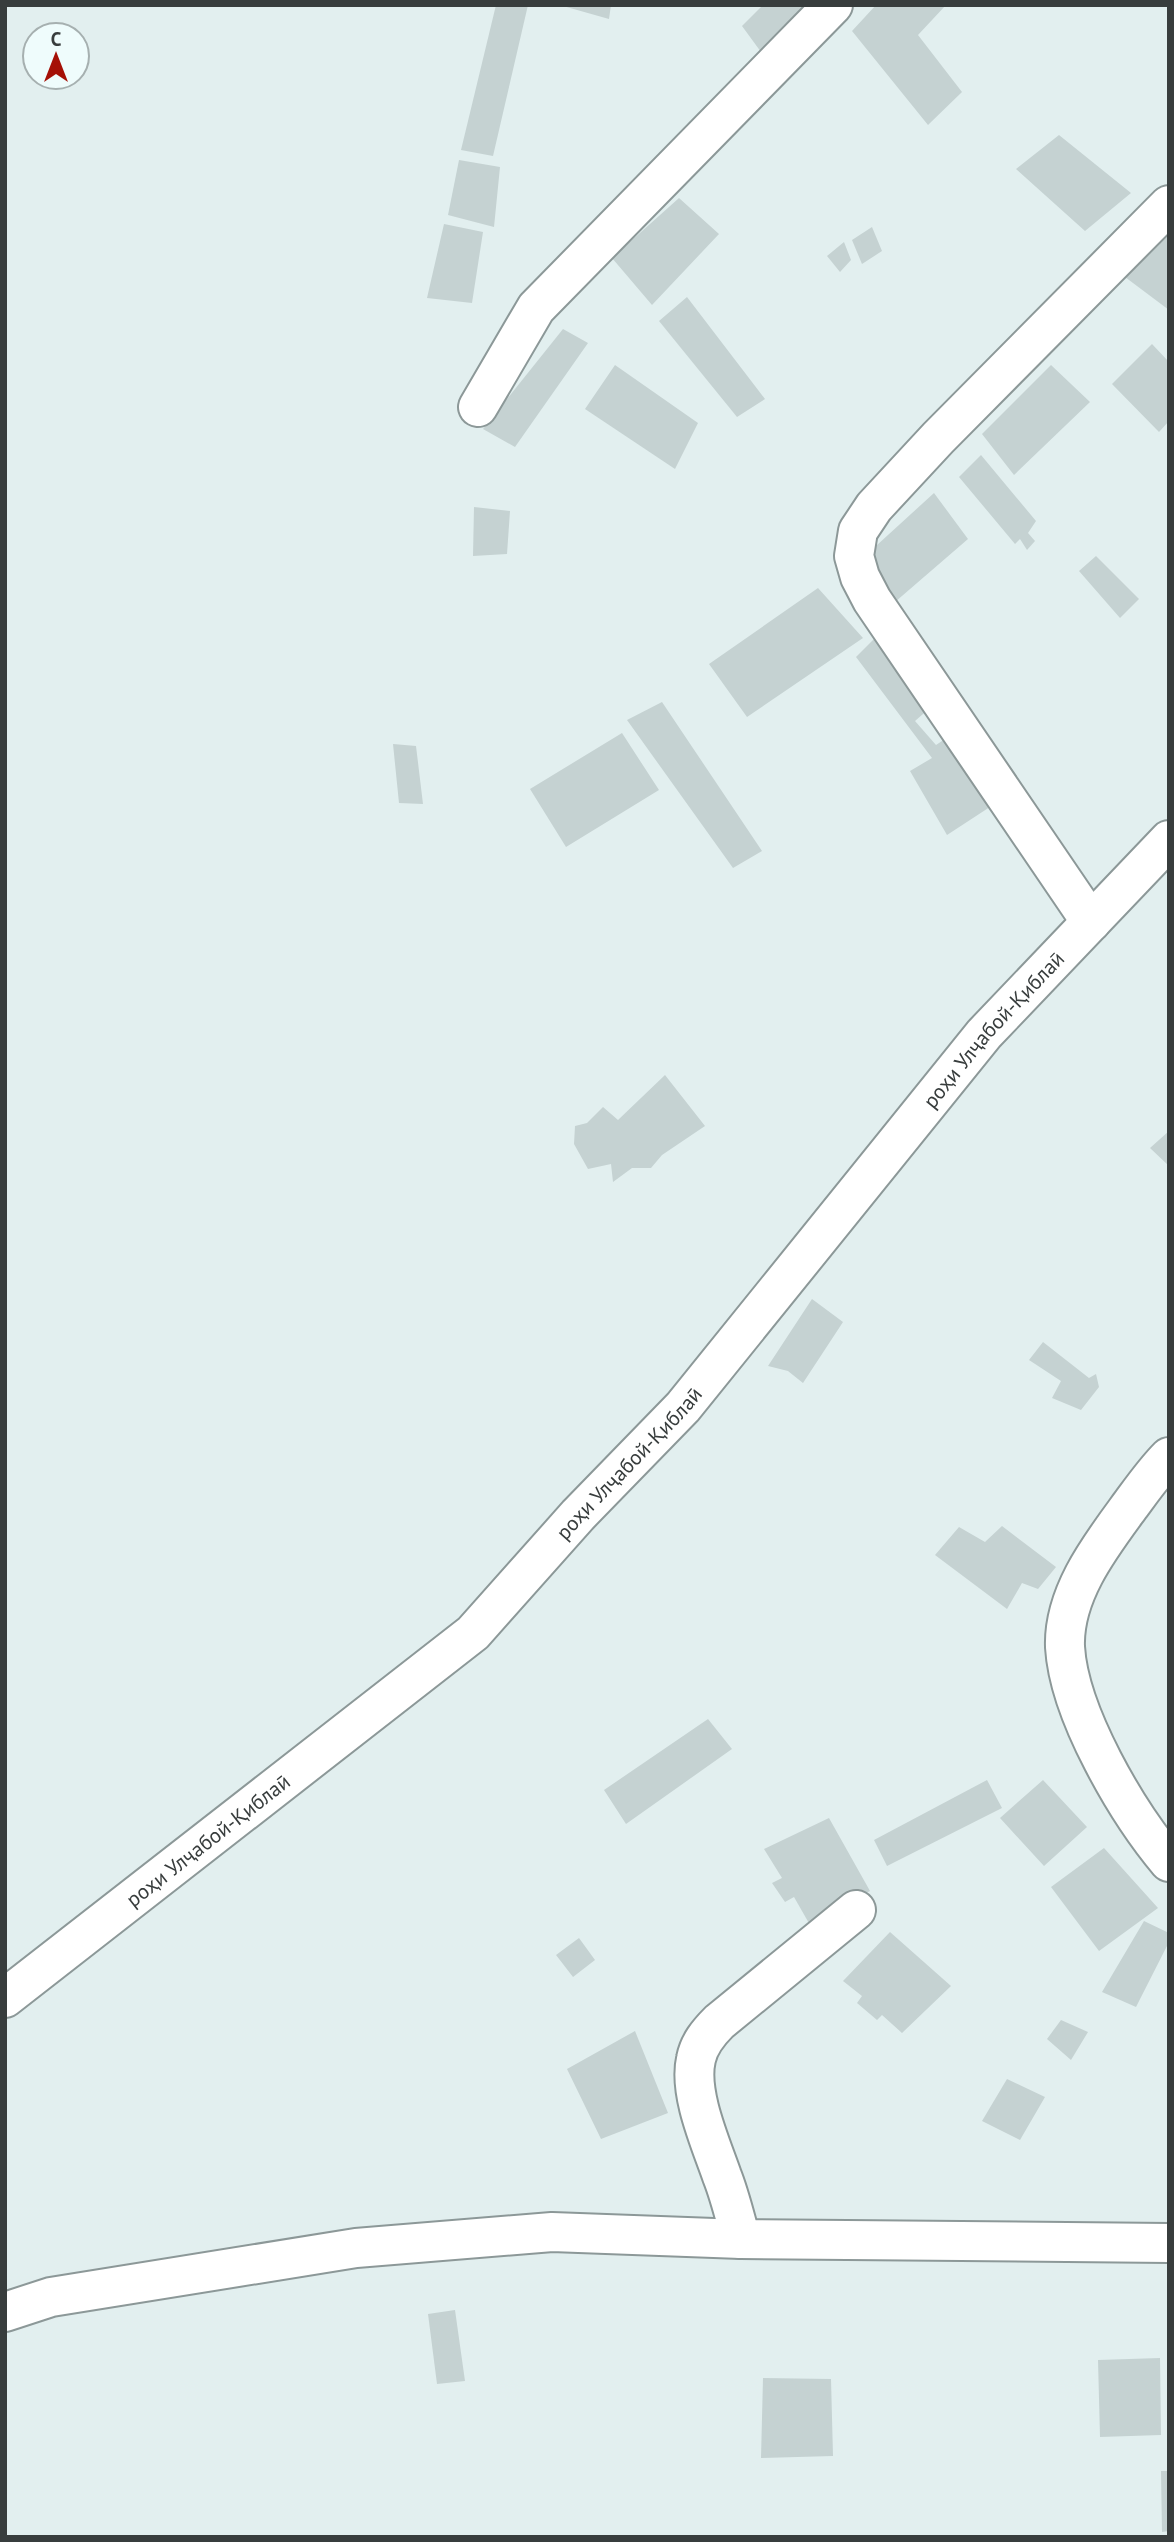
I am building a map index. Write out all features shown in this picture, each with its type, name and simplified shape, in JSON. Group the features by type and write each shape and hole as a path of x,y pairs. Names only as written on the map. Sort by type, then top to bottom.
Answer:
{"street":[{"path":"478,407 536,308 833,5"},
{"path":"1091,922 872,600 860,577 854,556 859,531 874,507 938,438 1169,205"},
{"name":"роҳи Улҷабой-Қиблаӣ","path":"5,1998 473,1633 578,1515 683,1407 984,1034 1169,840"},
{"path":"1166,1456 1082,1578 1070,1612 1065,1646 1074,1692 1118,1792 1169,1862"},
{"path":"741,2239 699,2100 695,2068 700,2046 719,2022 856,1910"},
{"path":"5,2312 51,2297 356,2248 552,2232 741,2239 1169,2243"}],"building":[{"path":"496,5 528,5 493,156 461,150"},
{"path":"611,5 609,19 563,6"},
{"path":"763,5 808,5 761,52 742,26"},
{"path":"876,5 946,5 918,35 962,92 928,125 852,31"},
{"path":"1059,135 1131,193 1085,231 1016,169"},
{"path":"459,160 500,167 494,227 448,215"},
{"path":"679,198 719,234 652,305 612,258"},
{"path":"444,224 483,232 472,303 427,298"},
{"path":"872,227 882,251 862,264 852,240"},
{"path":"1169,233 1169,310 1125,277"},
{"path":"844,242 851,260 840,272 827,256"},
{"path":"687,297 765,399 737,417 659,321"},
{"path":"563,329 588,343 515,447 483,429"},
{"path":"1152,344 1169,362 1169,421 1159,432 1112,384"},
{"path":"615,365 698,423 675,469 585,409"},
{"path":"1051,365 1090,402 1014,475 982,434"},
{"path":"981,455 1036,521 1028,533 1035,541 1027,550 1020,539 1015,544 959,477"},
{"path":"934,493 968,539 895,602 865,556"},
{"path":"474,507 510,511 507,554 473,556"},
{"path":"1096,556 1139,599 1120,618 1079,571"},
{"path":"818,588 863,638 747,717 709,664"},
{"path":"879,634 931,707 915,721 936,745 951,735 996,803 947,835 910,771 932,758 856,657"},
{"path":"662,702 762,851 733,868 627,720"},
{"path":"622,733 659,790 566,847 530,789"},
{"path":"393,744 416,746 423,804 399,803"},
{"path":"665,1075 705,1126 662,1155 651,1168 632,1168 613,1182 611,1164 588,1169 574,1144 575,1126 587,1123 603,1107 618,1120"},
{"path":"1169,1131 1169,1166 1150,1148"},
{"path":"812,1299 843,1322 803,1383 788,1371 768,1366"},
{"path":"1043,1342 1089,1378 1096,1374 1099,1387 1081,1410 1052,1398 1061,1381 1029,1360"},
{"path":"1002,1526 1056,1567 1038,1589 1022,1583 1007,1609 935,1555 959,1527 985,1542"},
{"path":"708,1719 732,1749 626,1824 604,1790"},
{"path":"987,1780 1002,1808 887,1866 874,1840"},
{"path":"1043,1780 1087,1827 1044,1866 1000,1818"},
{"path":"829,1818 870,1891 810,1925 794,1897 785,1902 772,1883 782,1878 764,1849"},
{"path":"1104,1848 1158,1908 1099,1951 1051,1887"},
{"path":"1144,1921 1169,1933 1169,1942 1136,2007 1102,1992"},
{"path":"890,1932 951,1986 902,2033 882,2015 877,2020 857,2003 862,1996 843,1981"},
{"path":"579,1938 595,1960 573,1977 556,1955"},
{"path":"1061,2020 1088,2032 1071,2060 1047,2039"},
{"path":"635,2031 668,2113 601,2139 567,2069"},
{"path":"1007,2079 1045,2097 1020,2140 982,2121"},
{"path":"455,2310 465,2381 437,2384 428,2314"},
{"path":"1160,2358 1161,2435 1100,2437 1098,2360"},
{"path":"763,2378 831,2379 833,2456 761,2458"},
{"path":"1161,2471 1169,2471 1169,2531 1162,2532"}]}
